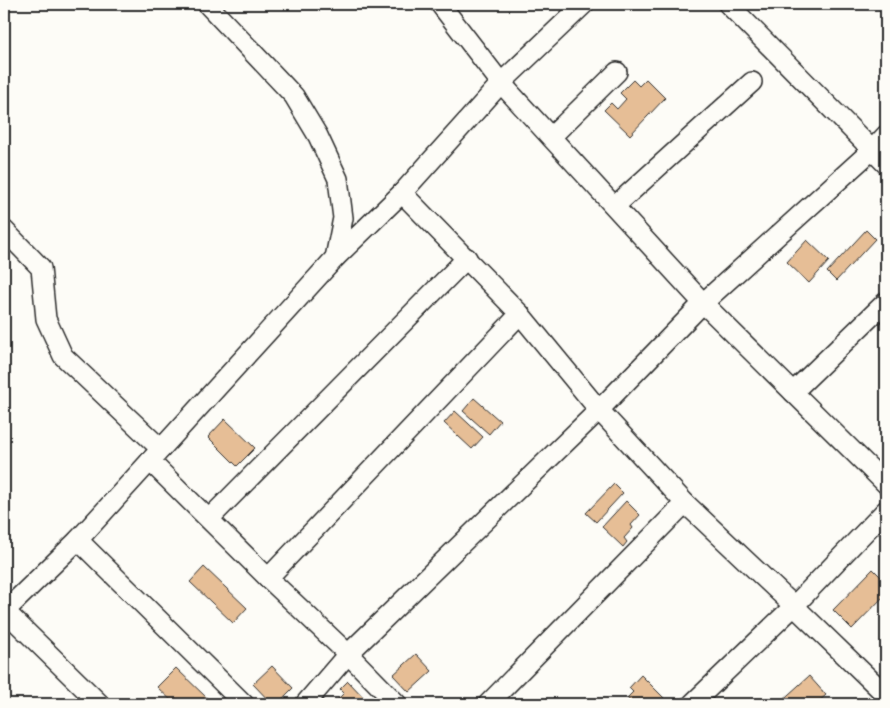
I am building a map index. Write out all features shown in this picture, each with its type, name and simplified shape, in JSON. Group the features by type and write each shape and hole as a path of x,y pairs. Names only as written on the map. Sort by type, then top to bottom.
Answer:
{"street":[{"path":"207,4 294,96 318,136 338,179 343,218 335,258"},
{"path":"440,4 502,83 703,303 886,484"},
{"path":"100,704 4,611 78,540 335,258 402,193 502,83 584,4"},
{"path":"728,4 886,164"},
{"path":"551,137 617,72"},
{"path":"614,206 752,82"},
{"path":"304,704 348,654 599,410 703,303 872,150 886,135"},
{"path":"402,193 520,314 599,410 685,503 886,695"},
{"path":"4,230 41,268 46,319 63,356 155,455 209,520 397,704"},
{"path":"209,520 466,258"},
{"path":"793,392 886,302"},
{"path":"268,578 520,314"},
{"path":"488,704 685,503"},
{"path":"692,704 794,606 886,510"},
{"path":"78,540 244,704"}],"building":[{"path":"646,79 665,98 630,135 604,110 611,103 617,109 626,99 620,93 633,80 639,86"},
{"path":"866,230 875,239 836,281 827,272"},
{"path":"807,240 829,261 809,283 787,262"},
{"path":"474,398 500,421 489,434 463,411"},
{"path":"455,411 483,437 472,449 444,423"},
{"path":"225,419 255,448 237,466 208,437"},
{"path":"614,484 623,493 596,522 586,513"},
{"path":"626,501 640,515 631,525 633,528 624,538 627,542 623,547 602,527"},
{"path":"204,567 247,608 233,623 190,582"},
{"path":"873,569 886,582 886,594 852,629 833,610"},
{"path":"416,654 432,671 409,692 393,675"},
{"path":"272,666 293,688 277,704 272,704 253,684"},
{"path":"176,668 208,699 202,704 175,704 157,687"},
{"path":"641,675 664,698 658,704 634,704 627,698 633,692 629,688"},
{"path":"809,676 826,695 816,704 778,704"},
{"path":"348,681 369,703 333,704 344,693 340,689"}]}
